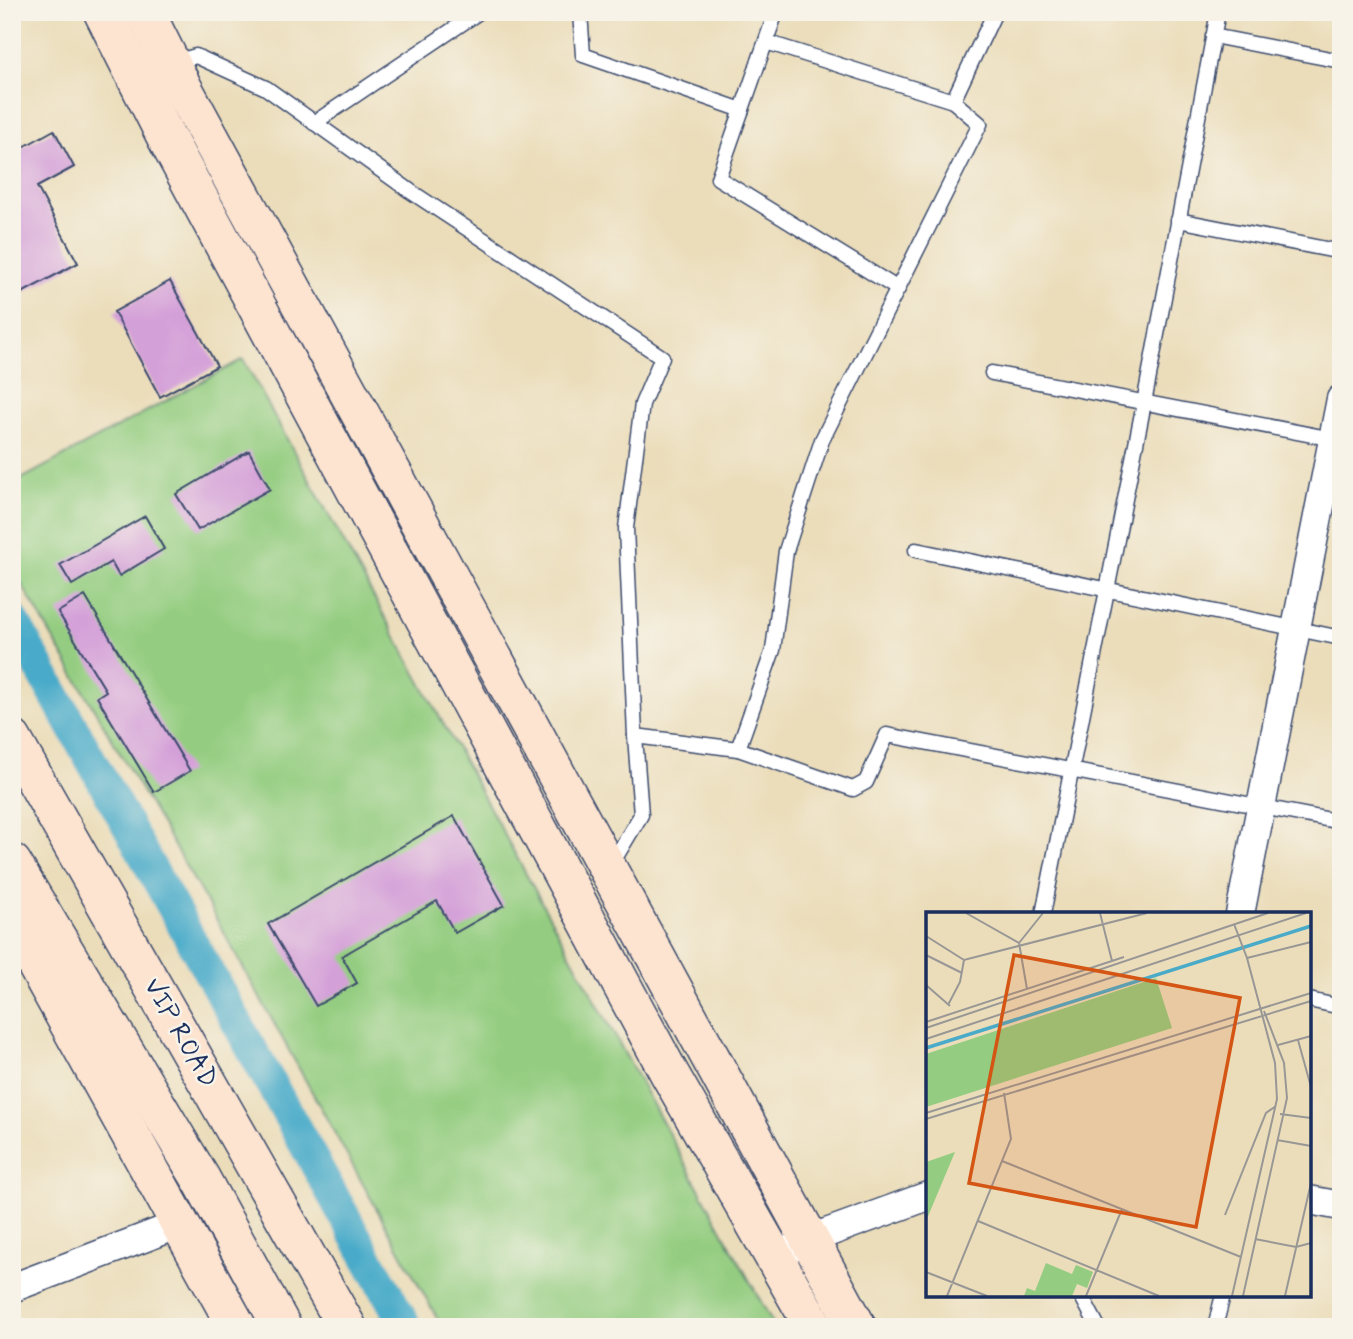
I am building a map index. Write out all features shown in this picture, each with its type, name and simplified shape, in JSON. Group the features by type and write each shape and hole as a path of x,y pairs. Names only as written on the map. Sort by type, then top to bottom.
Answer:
{"street":[{"path":"103,12 166,137 655,1046 814,1327"},
{"path":"145,12 857,1327"},
{"path":"1241,912 1296,628 1337,440 1341,400"},
{"name":"VIP ROAD","path":"12,739 347,1327"},
{"path":"12,863 201,1179 282,1327"},
{"path":"12,921 237,1327"},
{"path":"774,1257 810,1239 926,1197"},
{"path":"1311,1200 1341,1206"},
{"path":"12,1288 180,1224"}],"lane":[{"path":"314,123 479,12"},
{"path":"580,12 583,55 742,110"},
{"path":"776,12 718,178 898,289"},
{"path":"953,101 995,12"},
{"path":"1043,912 1218,12"},
{"path":"1213,36 1341,61"},
{"path":"738,749 773,650 786,551 822,440 981,124 953,101 766,43"},
{"path":"171,63 196,56 266,88 411,191 662,356 642,404 626,528 641,815 608,869"},
{"path":"1178,220 1341,252"},
{"path":"992,373 1337,440"},
{"path":"916,550 1341,638"},
{"path":"635,736 738,749 853,789 866,782 887,735 1341,822"},
{"path":"1311,1000 1341,1007"},
{"path":"1081,1297 1098,1327"},
{"path":"1215,1327 1222,1297"}],"green space":[{"path":"243,359 775,1327 442,1327 213,913 12,568 12,484"}],"building":[{"path":"54,130 74,167 37,187 78,263 22,293 12,276 12,140 18,150"},
{"path":"170,281 217,366 160,397 114,312"},
{"path":"249,451 270,489 198,530 176,494"},
{"path":"145,516 164,549 119,576 111,562 72,585 60,565"},
{"path":"85,596 190,771 154,792 97,697 106,691 58,612"},
{"path":"454,816 504,905 455,933 437,901 342,956 357,983 316,1006 268,924"}],"waterway":[{"path":"12,618 406,1327"}]}
